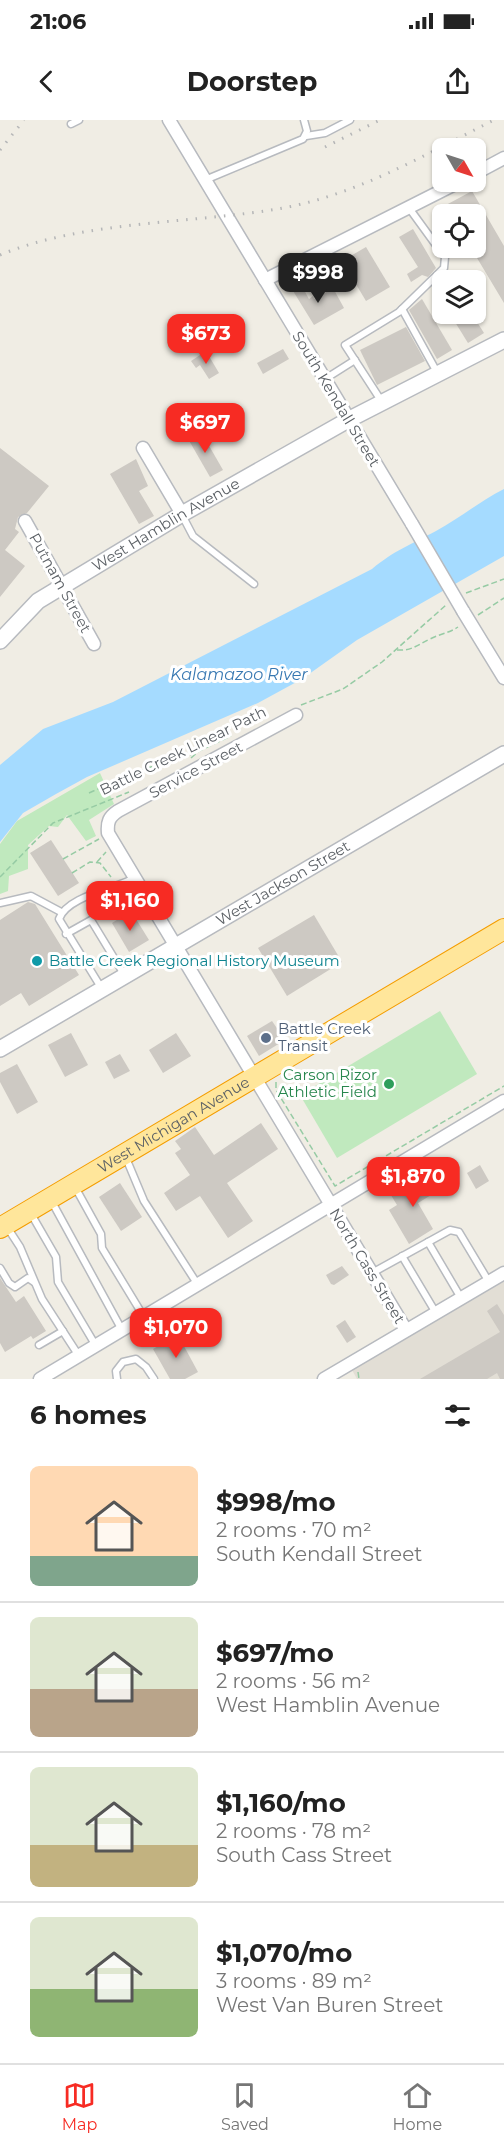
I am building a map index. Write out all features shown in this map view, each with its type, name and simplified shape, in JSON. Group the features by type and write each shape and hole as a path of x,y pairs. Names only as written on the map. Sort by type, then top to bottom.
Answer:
{"highway":[{"name":"West Michigan Avenue","path":"6,1230 30,1211 504,929"}],"street":[{"name":"South Kendall Street","path":"169,120 504,678"},
{"path":"486,168 504,158"},
{"path":"264,279 439,192"},
{"name":"West Hamblin Avenue","path":"0,641 38,601 182,514 348,420 504,340"},
{"path":"143,448 182,514"},
{"name":"Putnam Street","path":"26,521 94,644"},
{"name":"Service Street","path":"109,833 110,816 297,711"},
{"name":"West Jackson Street","path":"0,1049 504,754"},
{"name":"North Cass Street","path":"109,833 406,1330"},
{"path":"40,1379 504,1101"},
{"path":"324,1379 504,1273"}],"lane":[{"path":"71,124 79,120"},
{"path":"304,120 306,136"},
{"path":"205,180 295,144 306,136 325,133 350,120"},
{"path":"382,402 345,345 402,309 445,264 441,252 409,207"},
{"path":"402,309 438,374"},
{"path":"324,380 355,360"},
{"path":"182,514 194,536 254,584"},
{"path":"102,990 58,919 61,912 95,892 116,888 136,878"},
{"path":"0,903 30,896 61,912"},
{"path":"66,934 92,921 125,976"},
{"path":"124,1155 144,1201 198,1285"},
{"path":"74,1185 100,1234 102,1248 144,1317"},
{"path":"50,1199 122,1330"},
{"path":"30,1211 56,1257 57,1282 96,1346"},
{"path":"6,1230 42,1299 79,1357"},
{"path":"372,1273 450,1230 459,1232 489,1282"},
{"path":"428,1242 461,1298"},
{"path":"402,1256 436,1313"},
{"path":"0,1268 9,1283 15,1287 28,1278 34,1280"},
{"path":"39,1345 63,1330"},
{"path":"117,1379 116,1371 123,1362 136,1359 146,1367 154,1379"}],"path":[{"path":"461,596 487,583 504,579"},
{"path":"396,651 415,649 466,616 504,598"},
{"path":"297,711 343,689 396,651 452,601"},
{"name":"Battle Creek Linear Path","path":"191,758 232,736"},
{"path":"89,793 138,771 197,753"},
{"name":"Battle Creek Linear Path","path":"0,877 53,823 133,790"},
{"path":"63,859 109,833"},
{"path":"97,862 103,854 117,846"},
{"path":"25,852 30,853"},
{"path":"72,873 86,862 97,862 113,880"},
{"path":"279,1078 276,1090 335,1186 504,1086"},
{"path":"358,1372 359,1379"}],"shaded area":[{"path":"504,1280 504,1379 357,1379 352,1370"}],"green space":[{"path":"100,773 114,804 89,820 96,836 86,841 67,815 58,827 49,826 28,845 28,869 9,876 8,891 0,894 0,844 17,821"},
{"name":"Carson Rizor Athletic Field","path":"440,1011 477,1074 337,1158 300,1095"}],"water":[{"name":"Kalamazoo River","path":"504,489 504,556 357,640 302,679 258,703 87,777 56,794 23,813 0,842 0,765 43,729 113,702 372,569 396,552 445,526"}],"building":[{"path":"473,192 480,204 448,204"},
{"path":"486,215 504,246 504,303 477,258 486,258"},
{"path":"413,229 436,268 428,277 422,275 411,282 407,274 418,267 399,237"},
{"path":"366,247 390,287 366,301 342,261"},
{"path":"299,281 309,299 313,296 314,299 333,288 344,308 314,325 290,286"},
{"path":"422,299 432,316 432,324 437,324 452,350 437,359 409,310"},
{"path":"456,324 478,324 484,333 468,343"},
{"path":"406,327 425,361 377,385 360,350"},
{"path":"283,349 289,359 263,374 257,363"},
{"path":"206,351 219,373 209,379 200,365 196,368 191,361"},
{"path":"200,430 223,470 210,477 187,437"},
{"path":"0,448 49,486 27,513 18,517 15,529 19,532 5,550 25,566 0,597"},
{"path":"136,459 148,486 139,491 154,516 139,524 110,474"},
{"path":"51,840 79,883 58,896 30,853"},
{"path":"28,902 35,904 79,975 29,1006 21,993 0,1006 0,920"},
{"path":"131,911 149,940 129,952 112,923"},
{"path":"314,915 342,962 287,996 258,948"},
{"name":"Battle Creek Transit","path":"272,1021 285,1040 259,1056 247,1036"},
{"path":"71,1033 88,1065 65,1077 48,1045"},
{"path":"176,1033 191,1056 163,1073 149,1050"},
{"path":"120,1054 130,1071 114,1079 105,1062"},
{"path":"17,1064 38,1102 17,1114 0,1082 0,1073"},
{"path":"261,1123 278,1149 227,1183 253,1221 228,1238 200,1196 176,1211 164,1193 190,1175 175,1153 181,1149 175,1141 195,1127 214,1155"},
{"path":"480,1165 489,1181 476,1189 467,1173"},
{"path":"429,1175 430,1178 433,1176 441,1189 418,1203 433,1229 409,1244 389,1210 397,1205 389,1192 403,1184 407,1192"},
{"path":"120,1183 142,1217 121,1231 99,1197"},
{"path":"342,1266 349,1275 334,1285 331,1284 326,1275"},
{"path":"0,1278 16,1302 24,1296 46,1331 33,1339 31,1336 5,1352 0,1343"},
{"path":"497,1304 504,1315 504,1379 500,1379 497,1373 487,1379 420,1379 500,1332 487,1311"},
{"path":"345,1320 356,1337 347,1343 336,1326"},
{"path":"178,1335 198,1372 185,1379 170,1379 153,1349"}],"railway":[{"path":"0,150 24,120"},
{"path":"325,147 380,120"},
{"path":"0,255 67,235 139,224 248,213 311,202 392,171 494,120"}],"place":[{"name":"Battle Creek Regional History Museum","path":"37,961"},
{"name":"Battle Creek Transit","path":"266,1038"},
{"name":"Carson Rizor Athletic Field","path":"389,1084"}]}
